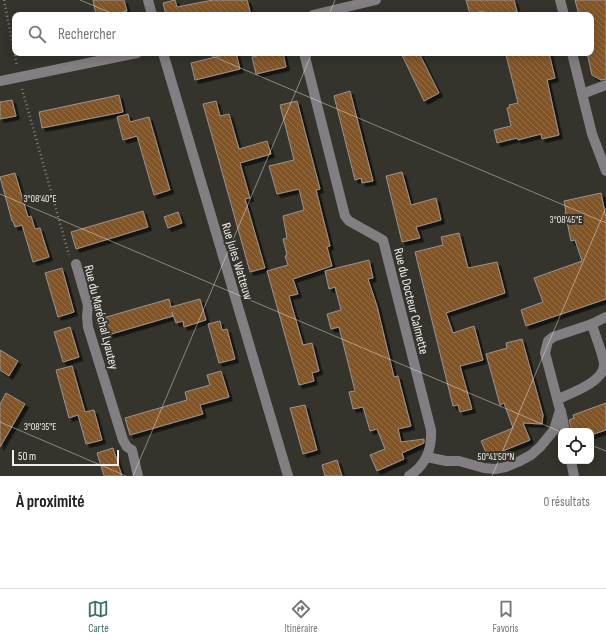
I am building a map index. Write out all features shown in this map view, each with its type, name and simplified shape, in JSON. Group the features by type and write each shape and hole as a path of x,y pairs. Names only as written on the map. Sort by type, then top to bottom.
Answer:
{"street":[{"path":"148,0 151,12"},
{"path":"326,12 376,0"},
{"path":"560,0 563,12"},
{"path":"0,81 122,56"},
{"name":"Rue Jules Watteuw","path":"164,56 288,476"},
{"name":"Rue du Docteur Calmette","path":"305,56 345,216 349,221 383,240 431,430 430,446 427,457"},
{"path":"573,56 592,134 606,171"},
{"path":"582,94 606,85"},
{"name":"Rue du Maréchal Lyautey","path":"76,264 88,305 88,327 123,440 127,447 132,450 138,476"},
{"path":"564,428 545,353 548,341 553,337 592,324 606,317"},
{"path":"558,400 595,381 600,376 604,364 592,324"},
{"path":"409,476 421,466 427,457 446,461 459,461 484,468 495,469 506,467 531,455 540,447 554,430 560,410"},
{"path":"572,464 574,476"}],"path":[{"name":"Rue du Maréchal Lyautey","path":"4,0 12,41"},
{"name":"Rue du Maréchal Lyautey","path":"15,56 25,105 70,258 76,264"}],"building":[{"path":"93,0 124,0 127,11 123,12 95,12"},
{"path":"175,0 177,7 213,0 247,0 250,12 165,12 163,3"},
{"path":"466,0 514,0 517,12 483,11 469,12"},
{"path":"575,0 605,0 606,79 601,80 592,75 588,56 594,56 594,12 578,12"},
{"path":"220,56 237,56 240,69 195,80 191,63"},
{"path":"284,56 286,67 256,74 252,57"},
{"path":"402,56 420,56 439,93 424,101"},
{"path":"506,56 550,56 555,78 547,80 559,135 542,139 541,134 518,140 517,138 497,143 494,130 511,126 507,108 510,107 509,105 518,103"},
{"path":"350,91 373,181 362,183 361,178 355,180 334,96"},
{"path":"119,95 123,112 42,128 39,112"},
{"path":"12,100 16,116 0,119 0,102"},
{"path":"216,101 220,116 229,114 239,149 267,141 271,154 240,163 250,198 245,199 265,268 250,272 203,104"},
{"path":"297,101 320,189 316,190 330,246 327,247 332,266 293,279 298,294 289,296 303,345 312,343 319,371 312,373 314,381 299,385 267,271 288,265 285,256 287,255 283,239 287,238 283,216 304,210 299,189 277,194 269,166 294,160 280,105"},
{"path":"128,114 130,122 149,117 170,190 154,195 137,136 123,140 117,117"},
{"path":"402,172 411,205 436,198 441,220 416,227 420,238 402,242 386,176"},
{"path":"15,173 28,217 31,216 35,229 40,228 49,257 33,262 22,225 15,227 12,221 0,177"},
{"path":"601,193 606,218 606,299 526,326 521,310 543,302 534,278 582,261 575,240 571,241 564,201"},
{"path":"143,211 148,227 76,249 71,232"},
{"path":"178,212 182,223 168,228 164,217"},
{"path":"459,233 468,268 497,262 505,293 446,313 453,333 474,326 483,360 460,366 472,409 460,412 458,405 453,406 415,252 443,245 441,237"},
{"path":"369,260 373,278 368,279 377,306 394,377 398,376 411,426 398,429 401,442 424,439 424,443 402,453 404,459 377,471 370,455 385,449 377,429 370,431 363,407 353,409 349,392 355,391 339,327 331,329 327,314 341,310 335,287 329,289 325,271"},
{"path":"62,268 74,312 58,317 45,273"},
{"path":"169,299 171,307 200,299 206,320 184,327 183,321 176,323 172,312 173,316 101,337 96,320"},
{"path":"220,321 222,330 227,329 235,359 219,363 208,324"},
{"path":"70,327 79,357 63,362 54,332"},
{"path":"522,339 543,415 542,424 523,423 530,440 488,457 481,441 513,428 504,403 500,405 486,354 507,348 506,343"},
{"path":"0,350 18,361 9,376 0,370"},
{"path":"72,366 85,412 94,410 102,440 86,444 78,415 69,418 56,370"},
{"path":"221,371 229,397 200,405 203,414 130,435 125,418 187,400 185,392 210,385 207,375"},
{"path":"6,393 25,404 0,447 0,404"},
{"path":"606,403 606,430 594,434 594,428 571,428 569,420 574,418 573,415"},
{"path":"305,405 317,450 303,454 290,408"},
{"path":"113,448 122,476 104,476 97,453"},
{"path":"337,460 342,476 325,476 322,465"}]}
